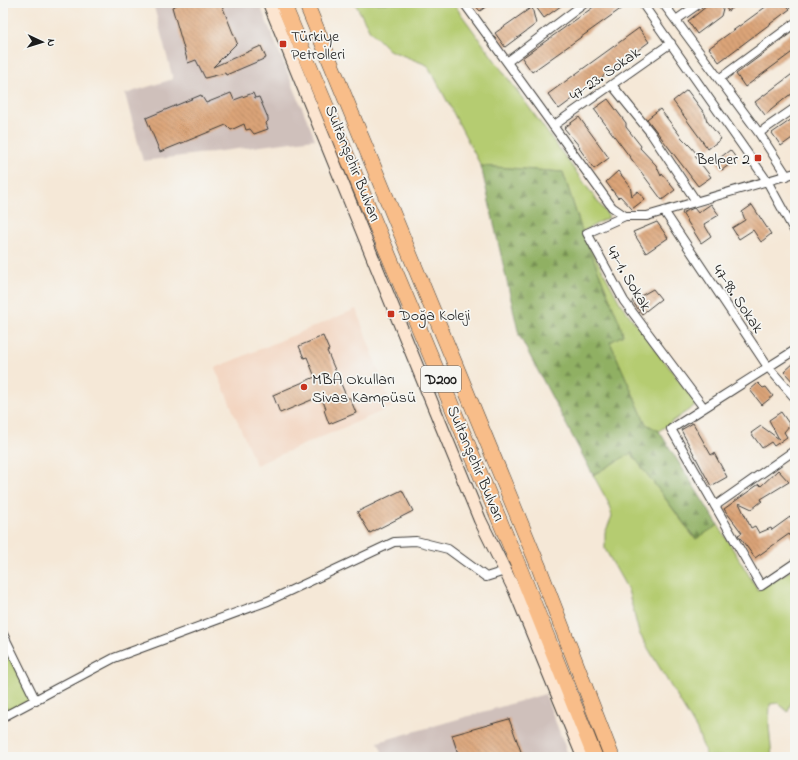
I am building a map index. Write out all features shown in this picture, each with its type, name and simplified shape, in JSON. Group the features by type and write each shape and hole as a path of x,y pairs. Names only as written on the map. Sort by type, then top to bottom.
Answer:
{"highway":[{"name":"Sultanşehir Bulvarı","path":"283,3 519,566 596,757"},
{"name":"Sultanşehir Bulvarı","path":"306,3 538,565 612,757"}],"street":[{"name":"Sultanşehir Bulvarı","path":"269,3 468,491 505,571 583,757"},
{"path":"464,3 612,206 625,216 647,216 791,174 663,3"},
{"path":"507,62 585,3"},
{"path":"642,3 767,181 795,232"},
{"path":"676,20 700,3"},
{"path":"719,79 795,23"},
{"name":"47-23. Sokak","path":"554,126 671,43"},
{"path":"612,85 650,132 696,201"},
{"path":"759,133 795,108"},
{"name":"47-98. Sokak","path":"664,211 768,367 795,398"},
{"name":"47-1. Sokak","path":"625,216 587,233 624,301 704,408"},
{"path":"795,350 671,429 761,586 795,563"},
{"path":"715,506 795,450"},
{"path":"3,717 36,701 114,658 268,602 394,542 416,541 448,549 486,577 505,571"},
{"path":"3,634 36,701"}],"shaded area":[{"path":"153,3 259,3 315,139 143,161 125,94 173,79"},
{"name":"MBA Okulları Sivas Kampüsü","path":"356,309 392,407 256,465 215,368"},
{"path":"545,694 569,757 384,757 378,742"}],"green space":[{"path":"355,3 453,3 609,217 582,232 563,172 481,166 427,65 389,50 370,31"},
{"path":"481,166 563,172 582,231 620,324 623,335 610,342 646,424 659,431 718,525 696,539 631,453 593,475 519,335"},
{"path":"584,235 620,303 697,404 659,431 646,424 610,342 623,335 620,324"},
{"path":"631,452 695,539 718,525 758,590 795,568 795,691 788,712 778,703 770,704 769,727 772,757 707,757 697,730 639,633 628,590 605,549 605,533 612,516 608,502 593,475"},
{"path":"3,640 32,701 3,715"}],"building":[{"path":"181,3 221,3 237,43 213,67 261,46 266,58 226,75 225,73 205,78 196,60 188,63 172,7"},
{"path":"473,3 491,3 480,11"},
{"path":"533,3 565,3 544,18"},
{"path":"599,3 629,3 532,72 522,58"},
{"path":"711,3 740,3 728,11 724,5 721,16 697,34 688,21"},
{"path":"771,3 785,3 790,9 719,62 709,48"},
{"path":"532,7 536,24 505,47 495,33"},
{"path":"639,28 649,42 559,109 548,94"},
{"path":"795,30 795,50 745,87 736,74"},
{"path":"795,72 795,93 788,96 765,115 755,102"},
{"path":"687,90 705,114 707,121 721,139 708,149 673,101"},
{"path":"231,93 234,100 253,93 255,98 259,97 268,118 266,123 268,129 254,134 250,129 246,130 244,124 231,130 226,125 160,152 146,118 201,95 206,103"},
{"path":"608,99 626,123 626,127 641,146 640,148 656,165 661,176 662,174 675,190 662,200 594,109"},
{"path":"660,109 682,138 697,154 695,156 711,177 698,186 647,119"},
{"path":"579,117 609,158 594,169 579,148 580,147 564,128"},
{"path":"795,117 795,136 781,146 772,133"},
{"path":"730,150 737,159 722,170 716,161"},
{"path":"618,171 630,186 632,196 638,191 645,199 632,209 620,196 618,198 606,182"},
{"path":"711,204 719,215 704,224 711,236 701,243 682,213 694,208 698,213"},
{"path":"752,205 771,234 761,242 753,230 739,239 732,228 745,220 742,212"},
{"path":"657,222 668,238 646,253 633,232"},
{"path":"653,289 661,299 642,314 632,301"},
{"path":"323,336 329,350 327,351 347,398 350,398 356,413 329,424 324,410 326,409 321,396 280,413 273,395 315,377 307,357 304,358 299,346"},
{"path":"795,362 795,384 784,372"},
{"path":"758,383 763,388 766,387 773,396 762,405 750,390"},
{"path":"781,412 790,425 784,432 787,437 774,446 771,442 762,448 751,433 761,426 779,439 769,420"},
{"path":"693,423 711,455 714,453 727,477 711,486 681,430"},
{"path":"778,470 789,482 761,499 762,501 752,509 739,503 751,528 755,526 759,533 771,528 772,530 790,517 795,522 795,543 789,534 755,558 738,535 742,533 724,509 759,484 761,486"},
{"path":"402,490 413,511 370,533 357,512"},
{"path":"509,719 523,757 459,757 452,735"}],"place":[{"name":"Türkiye Petrolleri","path":"283,44"},
{"name":"Belper 2","path":"758,158"},
{"name":"Doğa Koleji","path":"391,314"},
{"name":"MBA Okulları Sivas Kampüsü","path":"304,387"}]}
